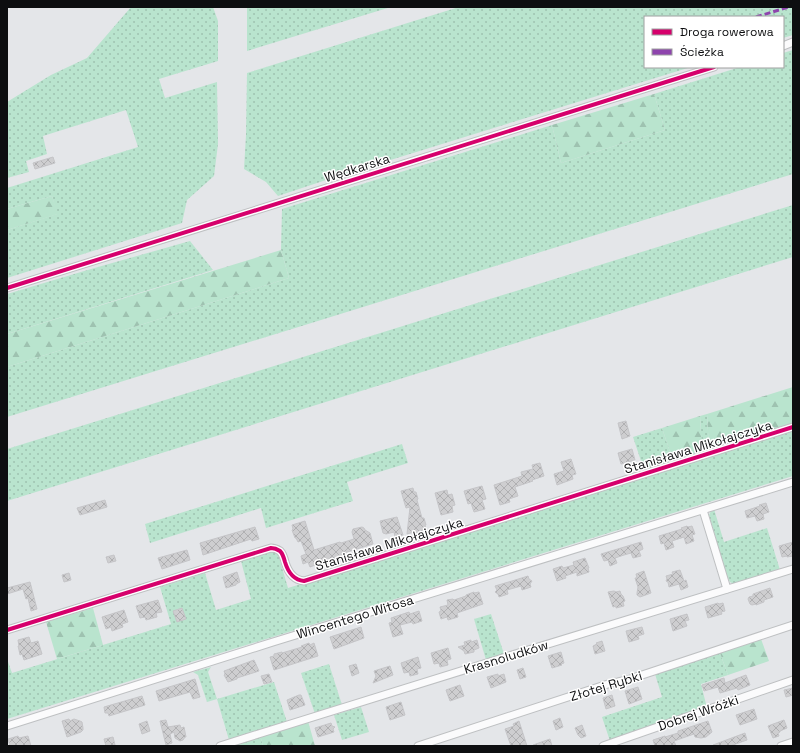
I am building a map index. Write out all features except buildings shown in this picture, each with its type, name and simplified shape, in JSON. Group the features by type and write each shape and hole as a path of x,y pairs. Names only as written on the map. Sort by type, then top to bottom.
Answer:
{"street":[{"name":"Wędkarska","path":"7,288 711,68"},
{"name":"Stanisława Mikołajczyka","path":"7,630 271,548 279,550 282,553 291,575 299,581 304,581 793,427"},
{"name":"Wincentego Witosa","path":"7,726 273,642 793,482"},
{"path":"703,510 727,589"},
{"name":"Krasnoludków","path":"220,746 793,569"},
{"name":"Złotej Rybki","path":"418,746 611,683 627,680 793,625"},
{"name":"Dobrej Wróżki","path":"603,746 793,680"},
{"path":"781,746 793,742"}],"green space":[{"path":"131,7 213,7 218,21 218,61 159,79 165,98 217,82 218,144 214,176 187,200 182,223 7,278 7,230 57,214 52,196 7,209 7,188 138,147 126,110 43,136 47,154 26,161 29,172 7,178 7,102 51,75 87,58"},
{"path":"247,7 391,7 247,51"},
{"path":"459,7 793,7 793,35 784,38 784,16 644,16 644,68 688,68 278,196 266,182 244,169 247,73"},
{"path":"793,50 793,174 7,417 7,367 289,278 281,250 282,209 552,125 561,163 665,130 654,94 737,68 784,68 784,53"},
{"path":"654,94 665,130 561,163 552,125"},
{"path":"52,196 58,214 7,230 7,209"},
{"path":"793,205 793,257 7,501 7,449"},
{"path":"190,241 213,270 7,334 7,294"},
{"path":"281,250 289,278 7,367 7,334"},
{"path":"793,387 793,423 709,449 707,414"},
{"path":"707,414 709,449 702,451 700,416"},
{"path":"700,416 702,451 673,461 662,428"},
{"path":"662,428 673,461 644,470 633,437"},
{"path":"793,431 793,476 7,719 7,659 12,673 171,624 160,587 205,573 216,610 251,599 241,561 274,551 278,554 288,588"},
{"path":"402,444 408,463 347,482 353,501 266,528 261,508 150,543 145,524"},
{"path":"714,509 724,542 767,528 780,570 734,584 730,582 709,515"},
{"path":"93,608 103,645 57,659 46,622"},
{"path":"491,614 504,654 486,660 474,619"},
{"path":"761,639 769,661 728,675 720,653"},
{"path":"720,653 728,675 701,684 707,708 610,741 602,717 662,697 655,674"},
{"path":"329,664 342,705 315,714 301,673"},
{"path":"211,667 208,672 217,699 207,702 198,675 193,672"},
{"path":"274,682 287,722 229,740 217,699"},
{"path":"361,707 369,732 342,740 334,715"},
{"path":"308,721 315,746 263,746 260,735"},
{"path":"260,735 263,746 226,746"}],"marked path":[{"path":"759,16 789,7"}],"cycle path":[{"path":"7,288 711,68"},
{"path":"7,630 271,548 280,551 292,575 297,579 304,581 793,427"}]}
